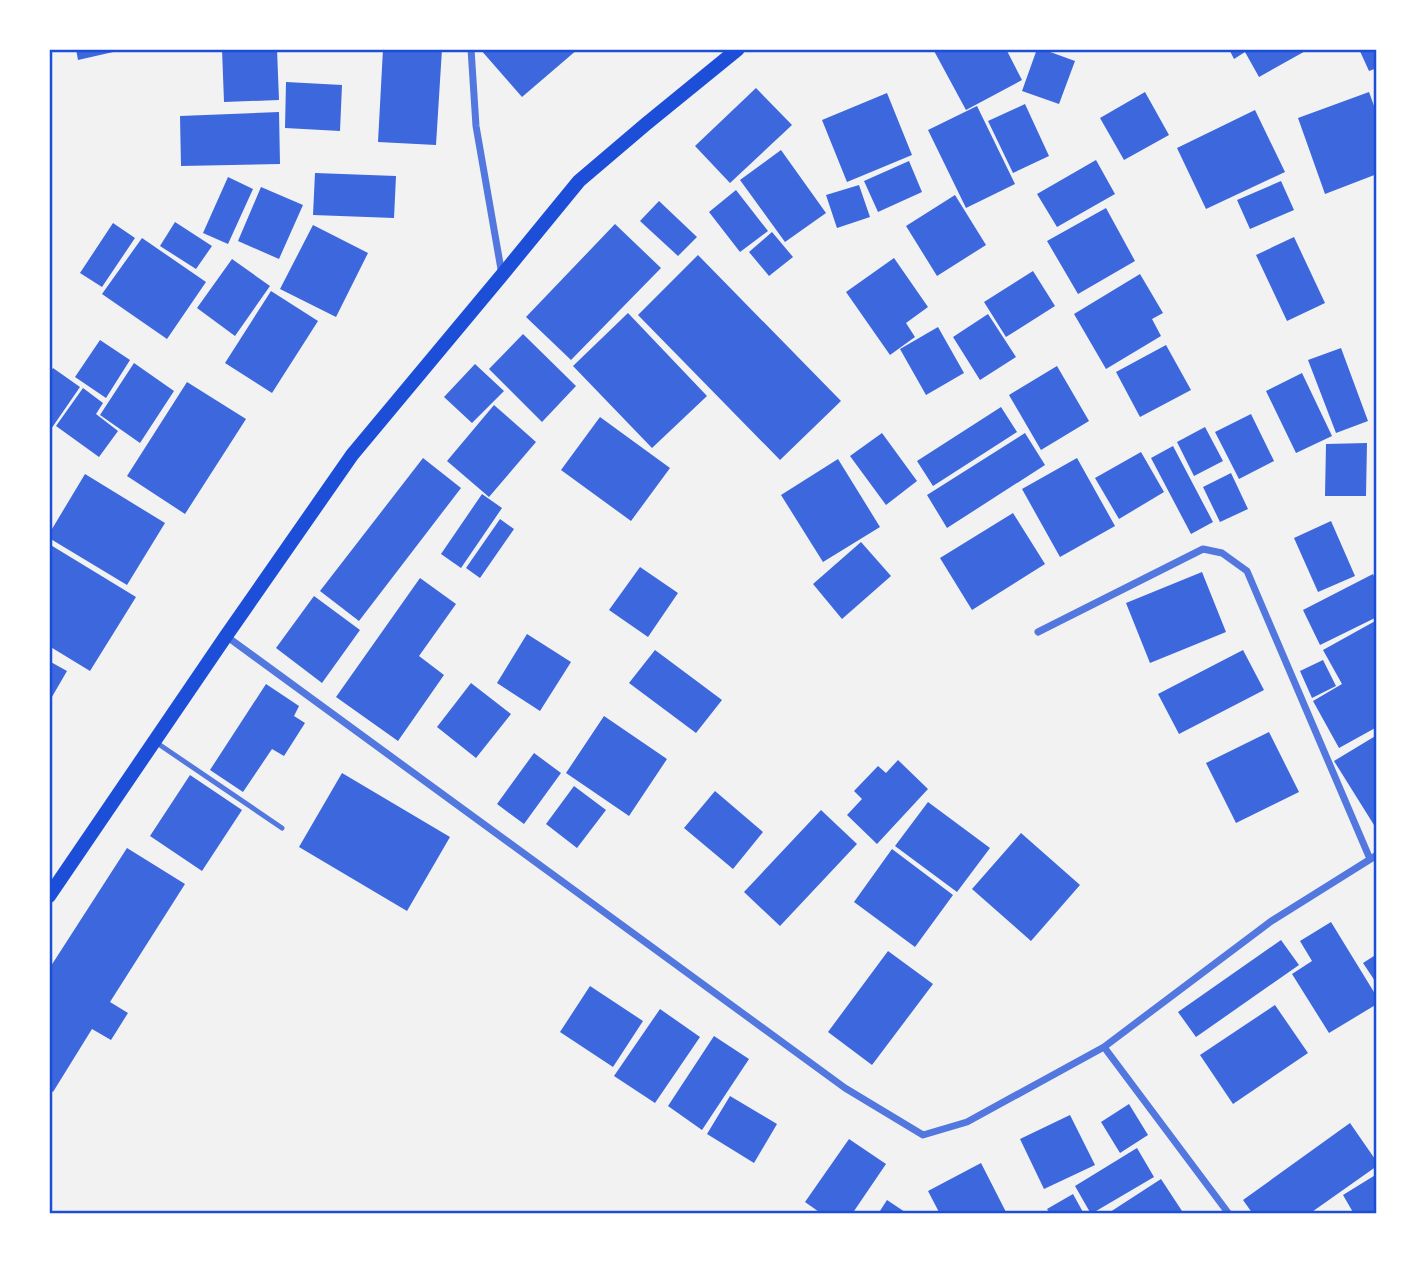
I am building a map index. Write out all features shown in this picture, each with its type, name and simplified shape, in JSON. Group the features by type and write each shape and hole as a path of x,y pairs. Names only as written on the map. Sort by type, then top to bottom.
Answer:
{"main road":[{"path":"49,896 352,454 579,181 738,49"}],"street":[{"path":"471,49 476,126 502,275"},
{"path":"226,636 845,1088 923,1135 967,1122 1104,1047 1270,922 1373,857 1247,571 1222,553 1203,549 1038,632"},
{"path":"1104,1047 1229,1214"}],"lane":[{"path":"155,741 282,828"}],"building":[{"path":"76,49 122,49 122,50 78,60"},
{"path":"222,49 277,49 279,100 224,102"},
{"path":"383,49 442,49 436,145 378,142"},
{"path":"480,49 578,49 522,97"},
{"path":"933,49 1006,49 1022,80 966,110"},
{"path":"1037,49 1075,61 1059,104 1022,91"},
{"path":"1229,49 1309,49 1259,77 1245,52 1234,59"},
{"path":"1359,49 1377,49 1377,68 1369,71"},
{"path":"286,82 342,85 340,131 285,128"},
{"path":"756,88 792,125 730,183 695,146"},
{"path":"1145,92 1169,135 1124,160 1100,118"},
{"path":"1369,92 1377,114 1377,174 1325,194 1298,118"},
{"path":"887,93 912,155 847,182 822,120"},
{"path":"1025,104 1049,156 1013,173 988,121"},
{"path":"977,106 1015,184 966,208 928,130"},
{"path":"1255,110 1285,172 1206,209 1177,148"},
{"path":"279,112 280,164 181,166 180,116"},
{"path":"781,150 826,213 785,242 740,180"},
{"path":"1096,160 1115,194 1057,227 1037,194"},
{"path":"909,161 922,192 878,212 864,181"},
{"path":"315,173 396,176 394,218 313,215"},
{"path":"228,177 253,189 228,244 203,233"},
{"path":"1281,181 1294,210 1250,229 1237,200"},
{"path":"859,185 870,217 837,228 826,195"},
{"path":"261,187 303,205 279,259 238,241"},
{"path":"736,190 768,231 740,252 709,212"},
{"path":"955,195 986,245 937,276 906,226"},
{"path":"659,201 697,237 678,256 640,221"},
{"path":"1106,208 1135,261 1078,294 1047,241"},
{"path":"175,222 212,246 196,269 160,246"},
{"path":"113,223 135,238 102,287 80,273"},
{"path":"615,224 661,268 571,360 526,317"},
{"path":"313,225 368,253 336,317 280,289"},
{"path":"772,232 793,257 769,276 749,252"},
{"path":"1294,237 1325,303 1287,321 1256,255"},
{"path":"142,238 206,282 167,339 102,294"},
{"path":"698,255 841,401 780,460 638,315"},
{"path":"894,258 928,307 906,323 915,337 890,355 846,292"},
{"path":"232,259 270,286 235,336 197,308"},
{"path":"1033,271 1055,306 1006,337 984,302"},
{"path":"1140,274 1163,313 1152,319 1161,336 1106,369 1074,314"},
{"path":"271,291 318,321 272,393 225,363"},
{"path":"628,313 707,396 652,448 573,366"},
{"path":"988,314 1016,357 980,380 953,337"},
{"path":"938,327 964,373 926,395 900,349"},
{"path":"523,334 576,386 542,422 489,369"},
{"path":"100,340 130,360 106,398 75,377"},
{"path":"1166,345 1191,390 1140,417 1116,372"},
{"path":"1341,348 1368,421 1336,433 1308,360"},
{"path":"134,363 174,391 140,443 100,415"},
{"path":"475,364 504,391 472,423 444,397"},
{"path":"1057,366 1089,421 1041,450 1009,395"},
{"path":"53,368 80,387 49,432 49,374"},
{"path":"1302,373 1332,436 1296,453 1266,391"},
{"path":"187,382 246,419 185,514 127,476"},
{"path":"83,388 103,403 96,414 118,431 99,457 56,426"},
{"path":"494,405 536,442 489,497 447,461"},
{"path":"1001,407 1017,432 933,486 917,461"},
{"path":"1251,414 1274,461 1239,479 1215,432"},
{"path":"600,417 670,468 631,521 561,470"},
{"path":"1205,427 1223,461 1194,476 1177,442"},
{"path":"882,433 917,481 886,505 850,456"},
{"path":"1025,433 1045,465 947,528 927,495"},
{"path":"1367,443 1366,496 1325,496 1326,444"},
{"path":"1173,446 1213,522 1191,534 1151,458"},
{"path":"1141,452 1164,492 1119,519 1095,478"},
{"path":"423,458 461,488 359,621 320,591"},
{"path":"1077,458 1115,526 1060,557 1022,489"},
{"path":"838,459 880,527 823,562 781,495"},
{"path":"1231,473 1248,509 1220,522 1203,487"},
{"path":"85,474 165,523 127,585 49,538"},
{"path":"482,494 502,508 461,568 441,554"},
{"path":"1013,513 1045,564 972,610 940,558"},
{"path":"500,519 514,529 480,578 466,568"},
{"path":"1331,521 1355,576 1318,592 1294,538"},
{"path":"861,542 891,576 842,619 813,584"},
{"path":"49,544 136,597 90,671 49,646"},
{"path":"640,567 678,593 648,637 609,610"},
{"path":"1202,572 1226,632 1150,663 1126,603"},
{"path":"1373,574 1377,583 1377,617 1320,645 1303,610"},
{"path":"420,578 456,604 419,656 444,675 398,741 336,697"},
{"path":"314,596 360,630 322,683 276,648"},
{"path":"1377,620 1377,727 1339,748 1313,701 1342,684 1323,650"},
{"path":"527,634 571,662 540,711 497,683"},
{"path":"655,650 722,700 696,733 629,683"},
{"path":"1243,650 1264,690 1179,734 1158,694"},
{"path":"1323,660 1336,686 1312,698 1300,671"},
{"path":"49,661 67,671 49,702"},
{"path":"471,683 511,714 476,758 437,727"},
{"path":"266,684 299,706 294,716 305,723 284,756 272,749 243,792 210,770"},
{"path":"604,716 667,759 629,816 566,773"},
{"path":"1269,732 1299,792 1236,823 1206,763"},
{"path":"1377,735 1377,823 1374,825 1334,761"},
{"path":"534,753 561,773 524,824 497,804"},
{"path":"898,760 928,789 877,844 847,815 862,799 854,791 878,766 886,773"},
{"path":"342,773 450,837 407,911 299,847"},
{"path":"190,775 242,810 202,871 150,836"},
{"path":"574,786 606,810 577,848 546,824"},
{"path":"715,791 763,832 733,869 684,828"},
{"path":"928,802 990,848 957,892 895,846"},
{"path":"821,810 857,844 780,926 744,892"},
{"path":"1021,833 1080,885 1031,941 972,889"},
{"path":"127,848 185,884 110,1002 128,1013 111,1040 92,1029 53,1092 49,1089 49,969"},
{"path":"892,849 953,895 915,947 854,902"},
{"path":"1331,922 1377,997 1377,1004 1329,1033 1292,974 1312,961 1300,941"},
{"path":"1281,940 1299,965 1196,1037 1178,1012"},
{"path":"888,951 933,984 872,1065 828,1032"},
{"path":"1377,954 1377,984 1363,963"},
{"path":"590,986 643,1021 613,1067 560,1032"},
{"path":"1275,1005 1308,1053 1233,1104 1200,1055"},
{"path":"660,1009 700,1037 655,1103 614,1076"},
{"path":"714,1036 749,1059 702,1130 668,1106"},
{"path":"730,1096 777,1124 754,1163 707,1134"},
{"path":"1129,1104 1148,1135 1120,1153 1101,1122"},
{"path":"1070,1115 1095,1165 1044,1189 1020,1139"},
{"path":"1350,1123 1377,1162 1377,1166 1309,1214 1253,1214 1243,1200"},
{"path":"849,1139 886,1164 852,1214 822,1214 805,1202"},
{"path":"1137,1148 1154,1177 1091,1214 1075,1186"},
{"path":"981,1163 1007,1214 940,1214 928,1191"},
{"path":"1377,1174 1377,1214 1354,1214 1343,1195"},
{"path":"1161,1179 1182,1211 1177,1214 1107,1214"},
{"path":"1073,1194 1084,1214 1050,1214 1047,1209"},
{"path":"887,1200 908,1214 878,1214"}]}
